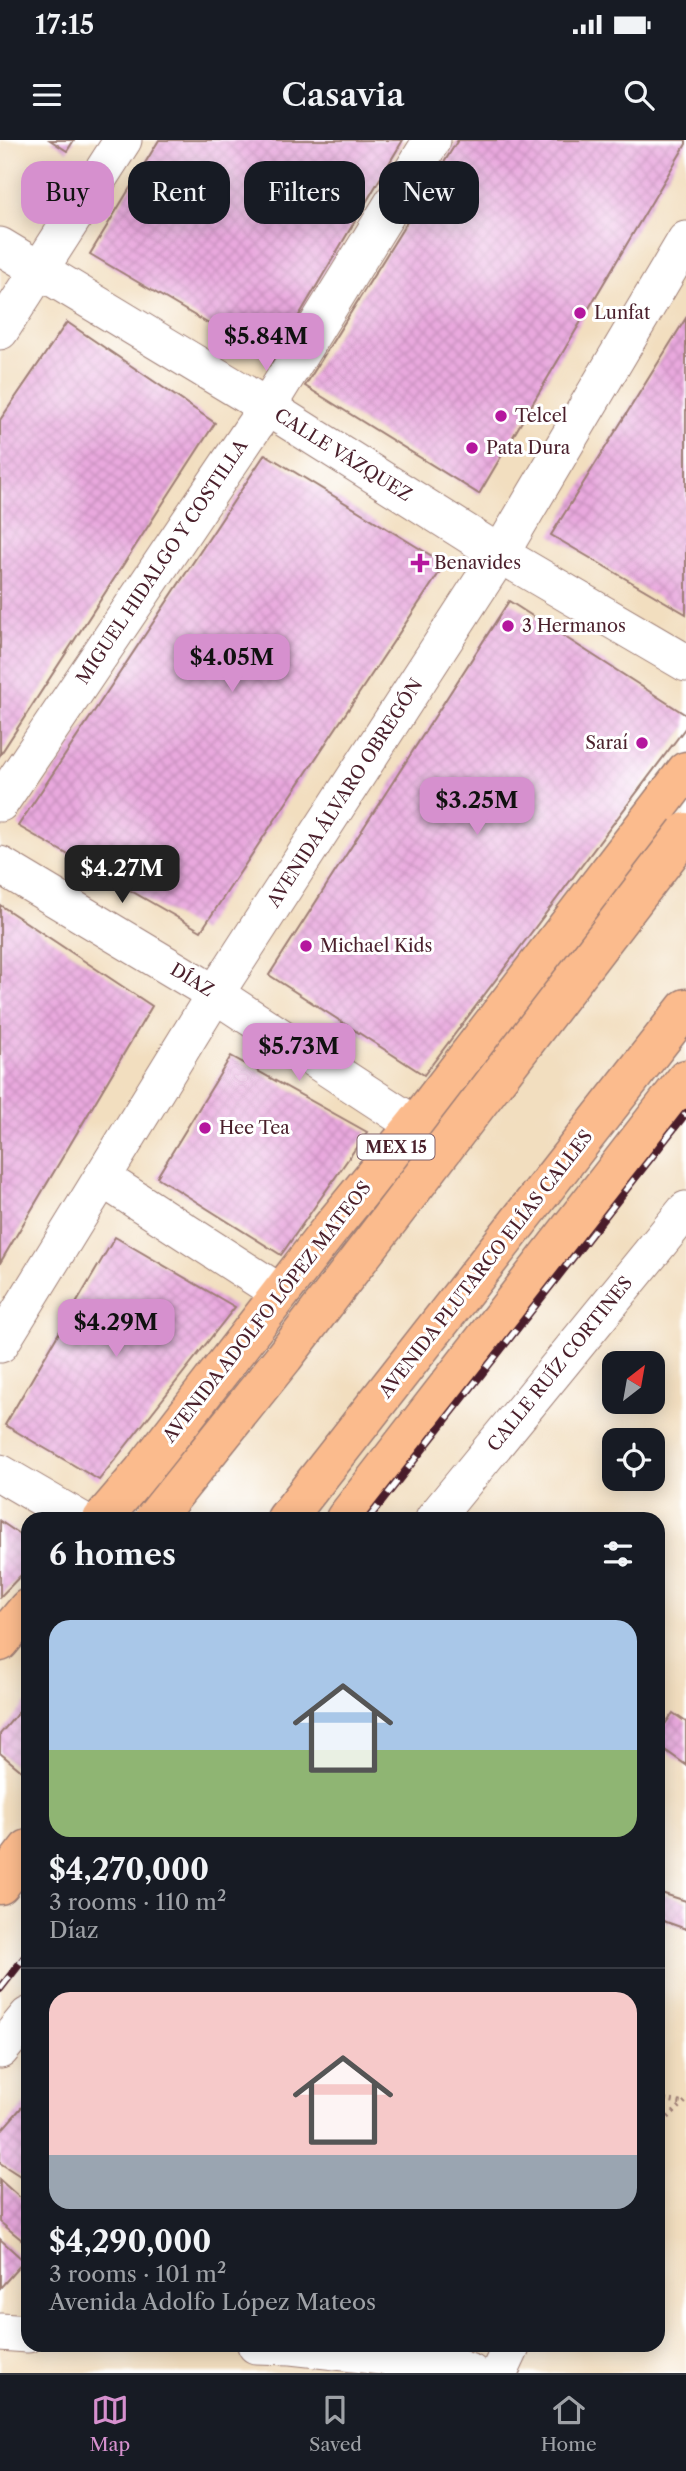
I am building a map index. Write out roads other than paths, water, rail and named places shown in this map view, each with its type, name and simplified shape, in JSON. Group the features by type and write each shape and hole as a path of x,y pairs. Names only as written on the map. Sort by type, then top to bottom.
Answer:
{"highway":[{"name":"AVENIDA ADOLFO LÓPEZ MATEOS","path":"108,1512 415,1125 686,771"},
{"path":"160,1512 262,1384 686,832"},
{"path":"632,841 656,838 686,843"},
{"name":"AVENIDA PLUTARCO ELÍAS CALLES","path":"291,1512 686,1009"},
{"path":"318,1512 686,1050"},
{"path":"350,1512 686,1079"},
{"path":"0,1642 21,1616"},
{"path":"0,1667 21,1654"},
{"path":"0,1885 21,1858"}],"street":[{"path":"0,331 123,140"},
{"name":"MIGUEL HIDALGO Y COSTILLA","path":"0,803 267,407 432,140"},
{"name":"AVENIDA ÁLVARO OBREGÓN","path":"0,1344 215,994 500,554 686,240"},
{"name":"CALLE VÁZQUEZ","path":"0,246 267,407 500,554 686,663"},
{"name":"DÍAZ","path":"0,865 215,994 415,1125"},
{"path":"102,1178 280,1293"},
{"name":"CALLE RUÍZ CORTINES","path":"439,1512 686,1210"},
{"path":"0,1473 67,1512"},
{"path":"0,2050 21,2024"},
{"path":"0,2332 21,2334"},
{"path":"257,2373 270,2352"},
{"path":"340,2352 444,2363 471,2373"},
{"path":"499,2373 509,2352"}],"railway":[{"path":"373,1512 686,1113"},
{"path":"0,1989 21,1962"}],"place":[{"name":"Lunfat","path":"580,313"},
{"name":"Telcel","path":"501,416"},
{"name":"Pata Dura","path":"472,448"},
{"name":"Benavides","path":"420,563"},
{"name":"3 Hermanos","path":"508,626"},
{"name":"Saraí","path":"642,743"},
{"name":"Michael Kids","path":"306,946"},
{"name":"Hee Tea","path":"205,1128"}]}
